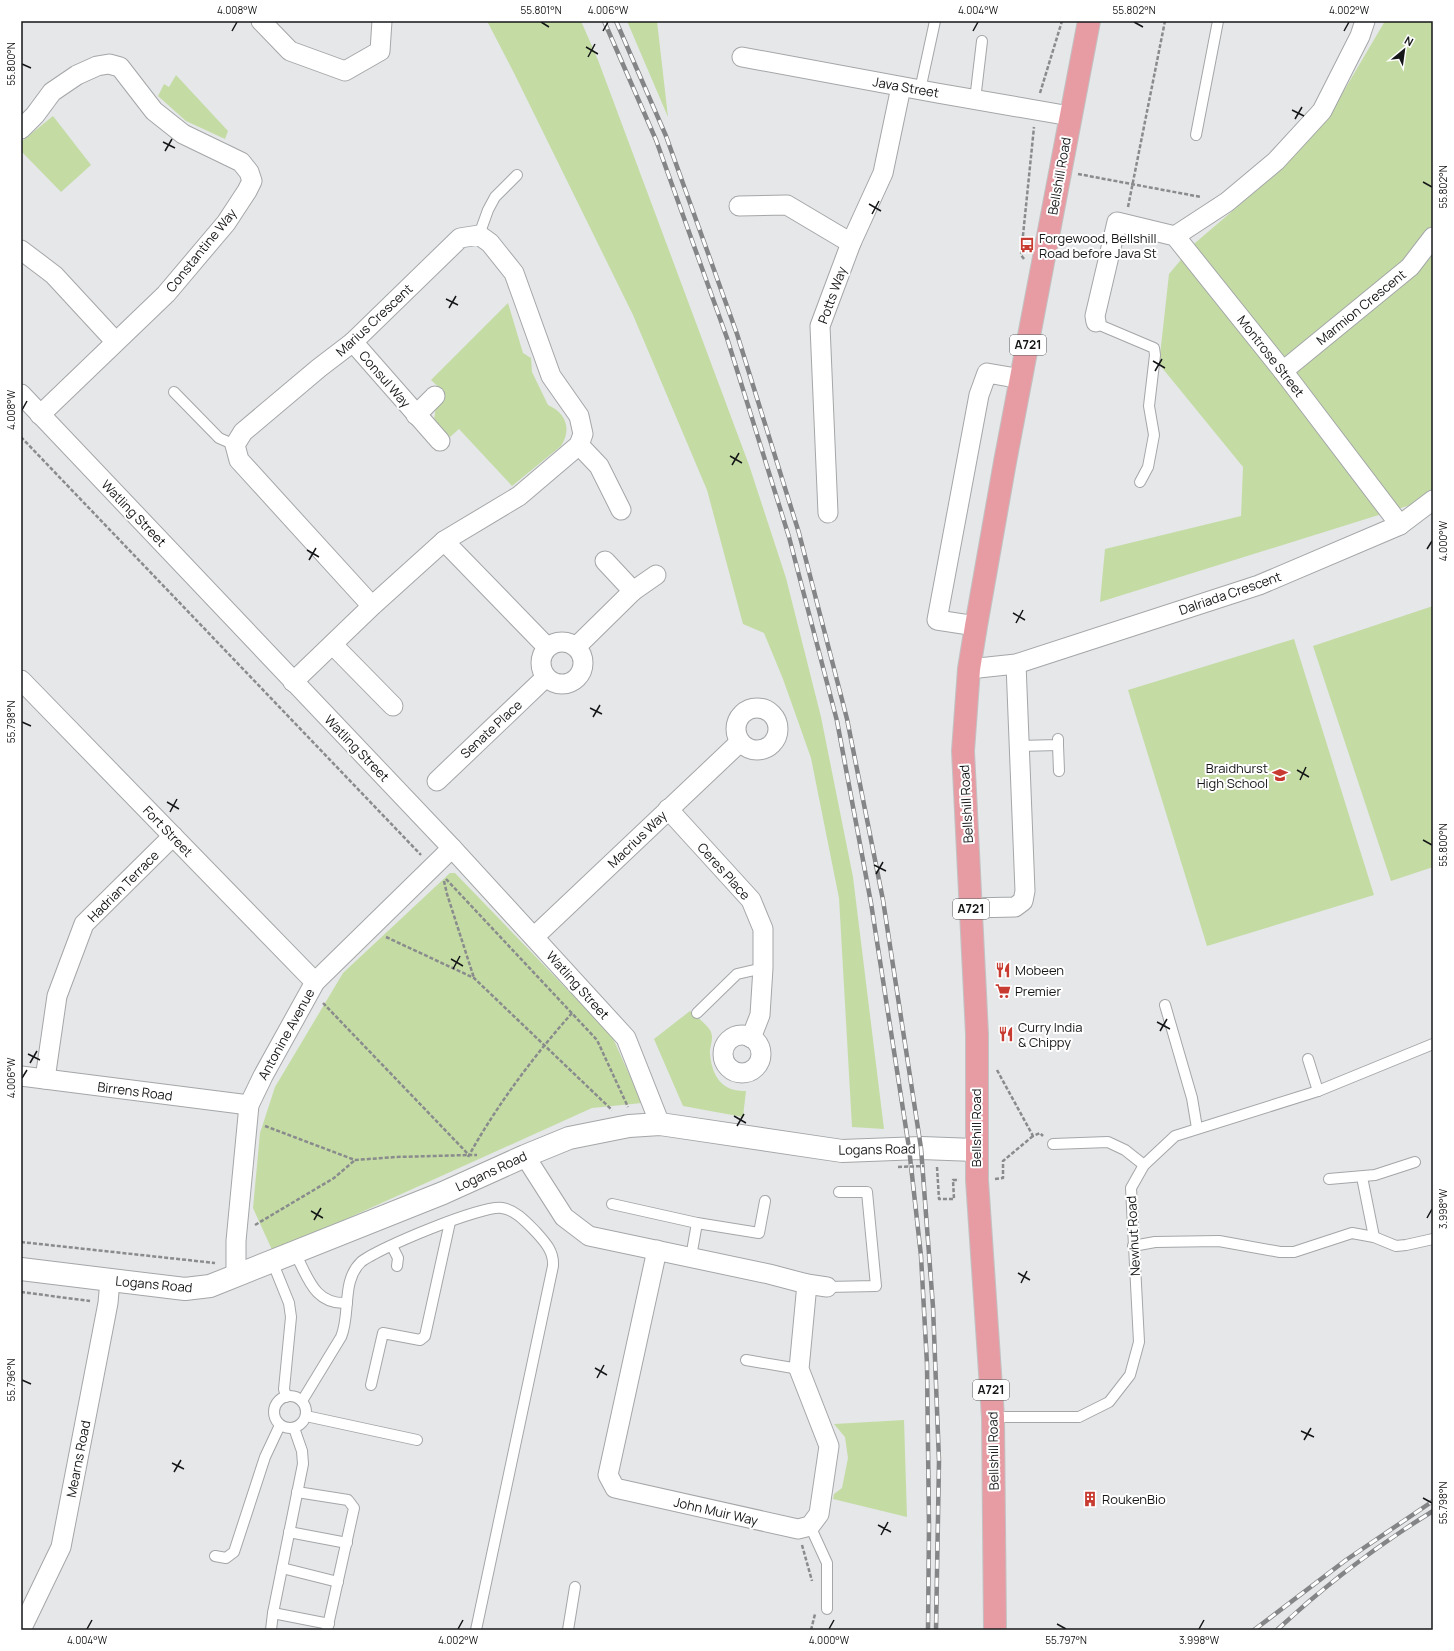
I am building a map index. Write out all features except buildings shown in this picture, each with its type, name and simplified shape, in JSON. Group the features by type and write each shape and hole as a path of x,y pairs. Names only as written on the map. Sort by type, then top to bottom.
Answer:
{"main road":[{"name":"Bellshill Road","path":"995,1630 993,1417 975,1150 977,1034 963,751 969,669 976,626 1005,462 1089,21"}],"street":[{"path":"261,21 290,51 345,71 380,51 382,21"},
{"path":"1096,322 1095,316 1121,223 1175,236 1227,202 1276,161 1322,111 1360,36 1365,21"},
{"name":"Java Street","path":"742,57 901,87 1070,116"},
{"name":"Constantine Way","path":"21,129 35,116 52,92 77,75 97,66 109,64 120,67 154,111 183,134 241,162 249,172 252,181 248,190 226,224 166,294 115,341 40,415"},
{"name":"Potts Way","path":"828,513 820,326 851,243 883,173 901,87"},
{"path":"739,206 788,205 851,243"},
{"path":"293,682 372,606 444,541 519,496 579,445 583,434 578,416 551,376 514,273 490,243 479,235"},
{"name":"Marius Crescent","path":"235,445 243,432 319,368 354,342 460,238 479,235"},
{"name":"Montrose Street","path":"1175,236 1283,371 1400,525"},
{"name":"Marmion Crescent","path":"1283,371 1410,267 1433,237"},
{"path":"21,250 54,275 115,341"},
{"name":"Consul Way","path":"354,342 440,441"},
{"path":"976,626 937,620 976,410 982,384 987,373 1022,379"},
{"name":"Watling Street","path":"21,394 452,848 626,1038 660,1124"},
{"name":"Consul Way","path":"416,415 436,396"},
{"path":"235,445 239,460 372,606"},
{"path":"579,445 600,466 621,510"},
{"name":"Dalriada Crescent","path":"969,669 1016,664 1259,585 1400,525 1430,507"},
{"path":"444,541 548,647"},
{"path":"604,561 633,591"},
{"path":"576,647 633,591 656,575"},
{"path":"565,642 576,647 581,653 583,666 577,679 571,683 558,684 546,678 540,665 540,659 548,647 553,644 565,642"},
{"path":"333,645 392,706"},
{"path":"971,908 1015,907 1023,901 1026,891 1016,664"},
{"name":"Senate Place","path":"437,781 546,678"},
{"name":"Fort Street","path":"21,680 173,836 313,986"},
{"name":"Macrius Way","path":"534,937 740,742"},
{"name":"Ceres Place","path":"668,809 751,900 763,928 763,968 760,1015 751,1038"},
{"name":"Hadrian Terrace","path":"45,1079 57,996 84,924 173,836"},
{"name":"Antonine Avenue","path":"236,1270 236,1241 248,1113 313,986 452,848"},
{"name":"Birrens Road","path":"21,1076 248,1113"},
{"name":"Logans Road","path":"21,1269 185,1289 210,1286 236,1270 272,1261 295,1253 444,1193 525,1156 569,1138 629,1126 660,1124 842,1151 921,1148 975,1150"},
{"path":"525,1156 564,1217 589,1236 769,1274 807,1284 827,1287"},
{"name":"John Muir Way","path":"657,1250 608,1475 615,1488 804,1527"},
{"name":"Mearns Road","path":"21,1630 61,1547 108,1303 110,1280"},
{"path":"804,1527 819,1514 829,1446 799,1369 807,1284"}],"lane":[{"path":"920,90 935,21"},
{"path":"1196,135 1218,21"},
{"path":"975,100 982,41"},
{"path":"479,235 494,197 517,175"},
{"path":"1096,322 1154,348 1155,355 1149,406 1154,435 1148,467 1140,482"},
{"path":"174,392 219,438 235,445"},
{"path":"1019,746 1058,742 1059,771"},
{"path":"697,1013 737,974 763,968"},
{"path":"1165,1005 1192,1098 1197,1128"},
{"name":"Newhut Road","path":"993,1417 1079,1417 1109,1402 1130,1375 1139,1342 1131,1188 1144,1165 1175,1136 1318,1091 1433,1044"},
{"path":"1308,1059 1318,1091"},
{"path":"1053,1144 1108,1142 1125,1150 1144,1165"},
{"path":"1329,1179 1375,1176 1415,1162"},
{"path":"1362,1177 1374,1237"},
{"path":"827,1287 876,1286 867,1192 839,1192"},
{"path":"612,1204 698,1223 758,1233 765,1201"},
{"path":"302,1401 342,1337 345,1328 350,1283 361,1262 392,1246 450,1222 494,1208 507,1209 516,1213 529,1224 549,1247 553,1257 476,1630"},
{"path":"371,1385 383,1332 420,1340 425,1336 450,1222"},
{"path":"691,1257 698,1223"},
{"path":"1133,1246 1155,1242 1219,1241 1280,1252 1294,1252 1352,1232 1374,1237 1396,1246 1433,1239"},
{"path":"392,1246 398,1258 397,1266"},
{"path":"295,1253 320,1296 332,1303 347,1303"},
{"path":"272,1261 289,1303 291,1317 284,1389 286,1397"},
{"path":"746,1360 799,1369"},
{"path":"292,1396 302,1401 305,1406 306,1416 299,1426 294,1428 284,1427 276,1421 274,1411 278,1401 286,1397 292,1396"},
{"path":"306,1416 418,1440"},
{"path":"215,1556 226,1558 234,1552 265,1457 280,1425"},
{"path":"271,1630 273,1613 303,1464 302,1451 294,1428"},
{"path":"273,1613 328,1627 354,1508 352,1503 348,1500 297,1492"},
{"path":"804,1527 827,1563 827,1609"},
{"path":"289,1532 347,1543"},
{"path":"282,1568 338,1582"},
{"path":"568,1630 575,1588"}],"path":[{"path":"1040,279 1021,255 1036,110 1062,21"},
{"path":"1121,223 1132,184 1165,21"},
{"path":"1060,170 1227,202"},
{"path":"21,436 432,867"},
{"path":"474,978 443,877 597,1040 628,1105 629,1126"},
{"path":"369,929 474,978 629,1126"},
{"path":"313,986 469,1156"},
{"path":"466,1160 488,1121 543,1045 572,1014"},
{"path":"996,1068 1032,1136"},
{"path":"248,1113 355,1160 396,1157 485,1156"},
{"path":"898,1168 937,1165 939,1199 954,1199 954,1180 1003,1178 1003,1161 1032,1136 1040,1133 1053,1144"},
{"path":"236,1241 251,1228 334,1178 355,1160"},
{"path":"21,1242 236,1270"},
{"path":"21,1292 108,1303"},
{"path":"804,1527 812,1586"},
{"path":"811,1630 815,1614 814,1607"}],"green space":[{"path":"487,21 581,21 598,60 749,465 786,578 821,717 853,877 884,1129 852,1127 839,898 811,758 783,679 764,633 743,624 707,490 633,315"},
{"path":"627,21 657,21 668,117"},
{"path":"1385,21 1433,21 1433,498 1100,602 1105,549 1241,516 1243,467 1159,364 1169,274 1195,243 1284,167 1332,111"},
{"path":"176,75 228,131 225,139 186,121 158,96 164,84 169,87"},
{"path":"53,116 91,165 61,192 21,151 21,142"},
{"path":"508,303 523,353 531,358 532,372 548,405 559,412 563,417 566,428 566,434 561,446 512,486 459,429 450,437 434,420 436,406 444,392 431,380"},
{"path":"1433,606 1433,867 1391,881 1313,646"},
{"path":"1294,639 1374,895 1207,946 1128,690"},
{"path":"450,873 455,873 612,1036 642,1103 592,1108 273,1252 253,1208 260,1133 275,1087 343,973"},
{"path":"690,1011 710,1030 712,1039 710,1048 711,1062 713,1070 720,1082 731,1089 746,1091 743,1117 683,1106 654,1039"},
{"path":"904,1420 907,1517 833,1499 834,1494 842,1488 848,1458 845,1437 834,1424"}],"railway":[{"path":"604,21 656,140 727,338 789,537 837,721 871,903 909,1148 921,1256 927,1364 929,1526 928,1630"},
{"path":"616,21 666,136 737,334 799,533 847,719 883,900 921,1148 933,1307 939,1461 936,1630"},
{"path":"1254,1630 1346,1560 1433,1501"},
{"path":"1277,1630 1313,1598 1352,1567 1433,1511"}],"place":[{"name":"Forgewood, Bellshill Road before Java St","path":"1027,245"},
{"name":"Braidhurst High School","path":"1280,775"},
{"name":"Mobeen","path":"1003,970"},
{"name":"Premier","path":"1003,991"},
{"name":"Curry India & Chippy","path":"1006,1034"},
{"name":"RoukenBio","path":"1090,1499"}]}
